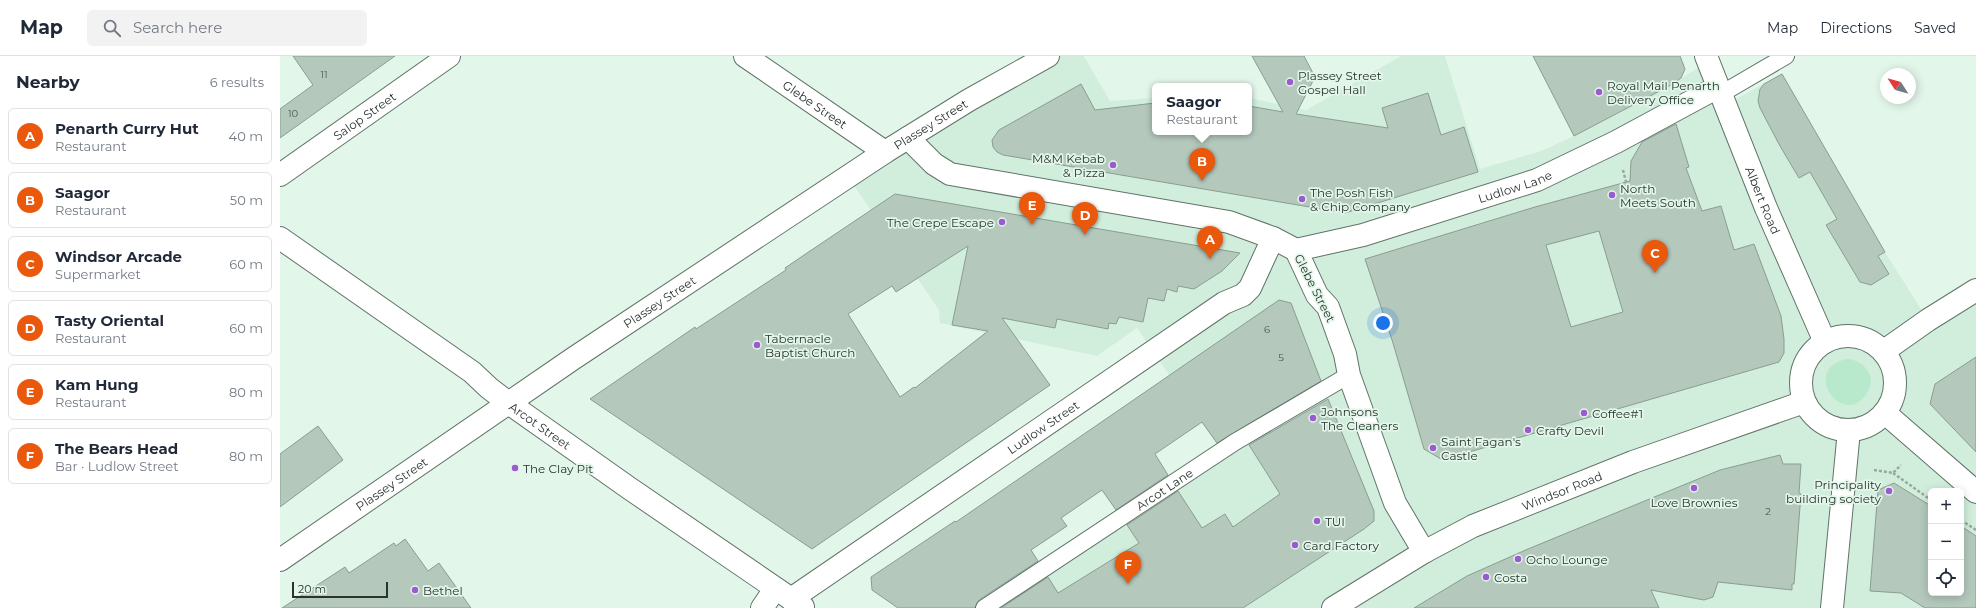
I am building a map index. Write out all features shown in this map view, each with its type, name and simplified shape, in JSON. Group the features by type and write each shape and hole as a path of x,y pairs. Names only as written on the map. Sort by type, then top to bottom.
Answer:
{"street":[{"name":"Glebe Street","path":"745,56 885,152"},
{"name":"Plassey Street","path":"280,560 510,404 574,358 885,152 969,100 1048,56"},
{"name":"Albert Road","path":"1706,56 1766,208 1825,342"},
{"name":"Salop Street","path":"280,175 436,60"},
{"name":"Ludlow Lane","path":"1296,250 1363,235 1537,180 1719,90"},
{"name":"Glebe Street","path":"908,138 934,164 950,174 1229,222 1273,238 1296,250 1317,295 1328,307 1346,354 1348,375 1395,503 1424,552"},
{"name":"Arcot Street","path":"280,238 472,372 489,388 510,404 790,598"},
{"name":"Ludlow Street","path":"762,608 790,598 1224,303 1243,294 1255,279 1273,238"},
{"path":"1884,351 1923,323 1976,290"},
{"path":"1853,335 1868,340 1884,351 1894,372 1895,385 1892,398 1884,413 1876,421 1863,427 1849,430 1835,428 1823,423 1813,414 1804,402 1801,390 1801,376 1805,363 1812,352 1825,342 1837,336 1853,335"},
{"name":"Windsor Road","path":"1333,608 1424,552 1474,526 1633,462 1804,402"},
{"path":"1884,413 1976,492"},
{"path":"1832,608 1849,430"}],"lane":[{"path":"1719,90 1786,56"},
{"name":"Arcot Lane","path":"984,608 1235,442 1348,375"}],"path":[{"path":"1893,473 1906,460"},
{"path":"1871,469 1893,473 1928,498"},
{"path":"1964,522 1976,530"}],"shaded area":[{"path":"1048,56 1084,56 1110,101 1152,98 1152,135 1252,135 1252,99 1306,110 1401,56 1445,56 1480,169 1541,151 1574,136 1676,82 1708,61 1725,105 1782,74 1885,252 1928,320 1976,290 1976,608 992,608 1226,458 1137,328 1097,356 940,323 939,310 848,177"},
{"path":"1847,359 1859,362 1864,366 1868,370 1871,381 1867,393 1858,403 1847,405 1838,401 1830,394 1826,384 1827,374 1833,365"}],"building":[{"path":"293,56 395,56 280,138 280,109 313,85"},
{"path":"1252,56 1304,56 1315,77 1296,114 1388,128 1382,108 1428,93 1441,135 1464,127 1478,172 1345,213 1003,155 997,152 993,147 992,140 999,130 1081,84 1095,110 1152,103 1152,135 1252,135 1252,107 1283,112"},
{"name":"Royal Mail Penarth Delivery Office","path":"1533,56 1680,56 1685,69 1681,78 1673,84 1574,136"},
{"path":"1782,74 1885,252 1878,256 1889,274 1871,285 1860,282 1826,225 1837,219 1810,172 1799,178 1760,108 1758,101 1760,89 1764,84"},
{"path":"1676,124 1689,167 1686,168 1702,211 1721,206 1734,250 1754,244 1781,316 1784,353 1779,362 1459,455 1441,459 1424,449 1393,343 1365,259 1535,207 1630,181 1631,161 1642,142","holes":["1599,231 1623,312 1571,327 1546,245"]},
{"path":"895,194 1240,253 1222,271 1194,289 1178,286 1177,292 1167,289 1164,301 1148,298 1143,322 1119,317 1116,324 1109,323 1108,329 1057,319 1055,328 1002,318 1050,385 812,549 590,399 695,327 696,329 786,270 785,268","holes":["968,246 952,325 988,331 915,388 914,387 900,397 848,314 892,286 896,292"]},
{"path":"1279,300 1291,303 1321,381 1217,443 1202,422 1155,454 1168,475 1116,510 1102,490 1061,518 1067,526 1031,550 1038,561 979,600 975,608 898,608 872,590 871,577 955,521 956,522"},
{"path":"1976,357 1976,452 1930,404 1935,384"},
{"path":"1328,399 1374,511 1374,521 1243,608 1001,608 1048,577 1058,593 1139,543 1127,525 1178,491 1202,528 1225,514 1233,527 1280,494 1249,445"},
{"path":"318,426 343,460 280,507 280,454"},
{"path":"1780,455 1783,464 1801,464 1799,493 1801,494 1794,584 1792,584 1792,590 1718,582 1713,597 1704,600 1651,590 1659,608 1414,608 1467,576 1528,549 1720,470"},
{"path":"1894,483 1928,504 1928,596 1964,596 1964,528 1976,536 1976,608 1925,608 1901,593 1870,591 1878,490"},
{"name":"Bethel","path":"405,539 428,571 439,563 471,608 282,608 345,567 349,573 394,543 396,546"}],"place":[{"name":"Plassey Street Gospel Hall","path":"1290,82"},
{"name":"Royal Mail Penarth Delivery Office","path":"1599,92"},
{"name":"M&M Kebab & Pizza","path":"1113,165"},
{"name":"Saagor","path":"1202,181"},
{"name":"North Meets South","path":"1612,195"},
{"name":"The Posh Fish & Chip Company","path":"1302,199"},
{"name":"The Crepe Escape","path":"1002,222"},
{"name":"Kam Hung","path":"1032,225"},
{"name":"Tasty Oriental","path":"1085,235"},
{"name":"Penarth Curry Hut","path":"1210,259"},
{"name":"Windsor Arcade","path":"1655,273"},
{"name":"Tabernacle Baptist Church","path":"757,345"},
{"name":"Coffee#1","path":"1584,413"},
{"name":"Johnsons The Cleaners","path":"1313,418"},
{"name":"Crafty Devil","path":"1528,430"},
{"name":"Saint Fagan's Castle","path":"1433,448"},
{"name":"The Clay Pit","path":"515,468"},
{"name":"Love Brownies","path":"1694,488"},
{"name":"Principality building society","path":"1889,491"},
{"name":"TUI","path":"1317,521"},
{"name":"Card Factory","path":"1295,545"},
{"name":"Ocho Lounge","path":"1518,559"},
{"name":"Costa","path":"1486,577"},
{"name":"The Bears Head","path":"1128,584"},
{"name":"Bethel","path":"415,590"}]}
